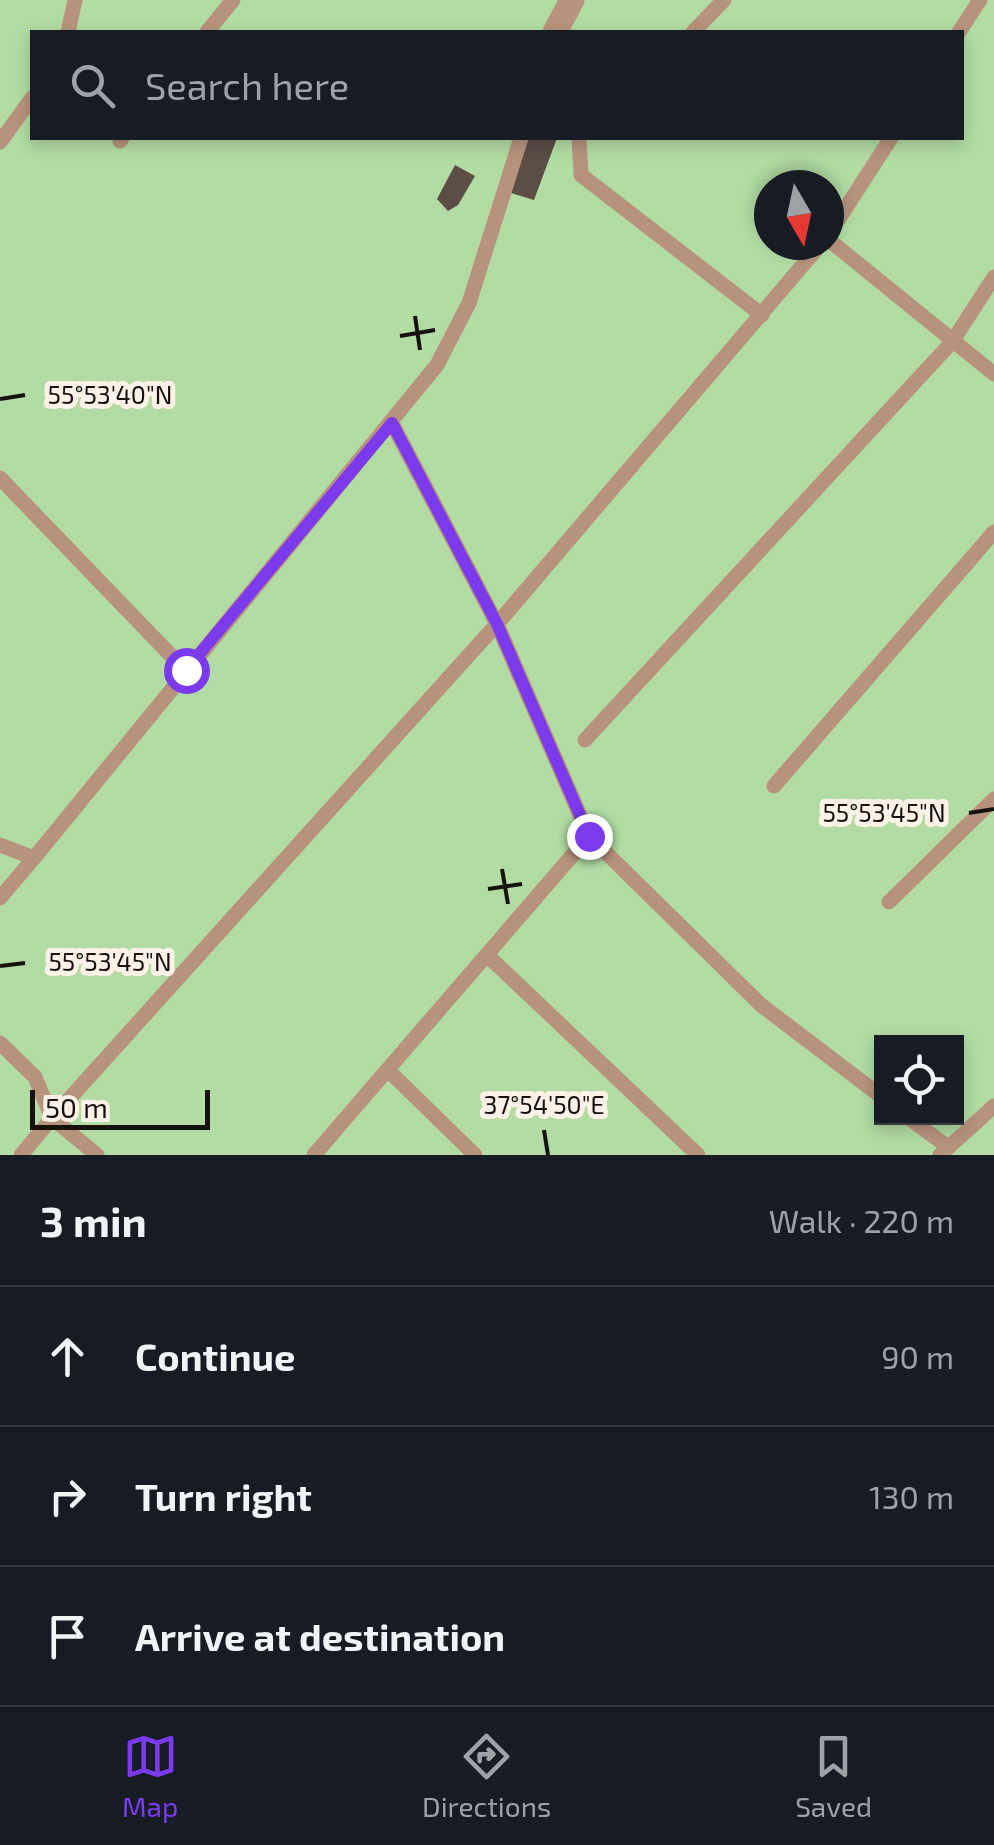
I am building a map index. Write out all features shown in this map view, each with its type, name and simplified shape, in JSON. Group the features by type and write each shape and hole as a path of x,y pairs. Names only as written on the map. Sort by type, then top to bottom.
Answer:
{"street":[{"path":"556,30 572,0"}],"lane":[{"path":"68,30 75,0"},
{"path":"209,30 234,0"},
{"path":"695,30 724,0"},
{"path":"960,30 980,0"},
{"path":"0,142 30,101"},
{"path":"0,898 437,365 469,302 519,140"},
{"path":"579,140 581,175 762,315"},
{"path":"844,213 890,140"},
{"path":"844,250 994,374"},
{"path":"22,1155 497,624 808,260"},
{"path":"584,740 952,342 994,277"},
{"path":"392,423 497,624 589,836 761,1006 874,1091"},
{"path":"0,478 186,670"},
{"path":"774,786 994,532"},
{"path":"888,902 994,799"},
{"path":"314,1155 390,1072 589,836"},
{"path":"0,845 34,858"},
{"path":"488,956 698,1155"},
{"path":"0,1043 35,1077 52,1118 97,1155"},
{"path":"390,1072 474,1155"},
{"path":"916,1125 944,1151 994,1106"}],"green space":[{"path":"0,0 994,0 994,1155 0,1155"}],"building":[{"path":"525,140 556,140 534,200 511,193"},
{"path":"455,165 475,176 458,205 448,211 437,199"}],"route":[{"path":"186,670 392,423 497,624 589,836"}]}
